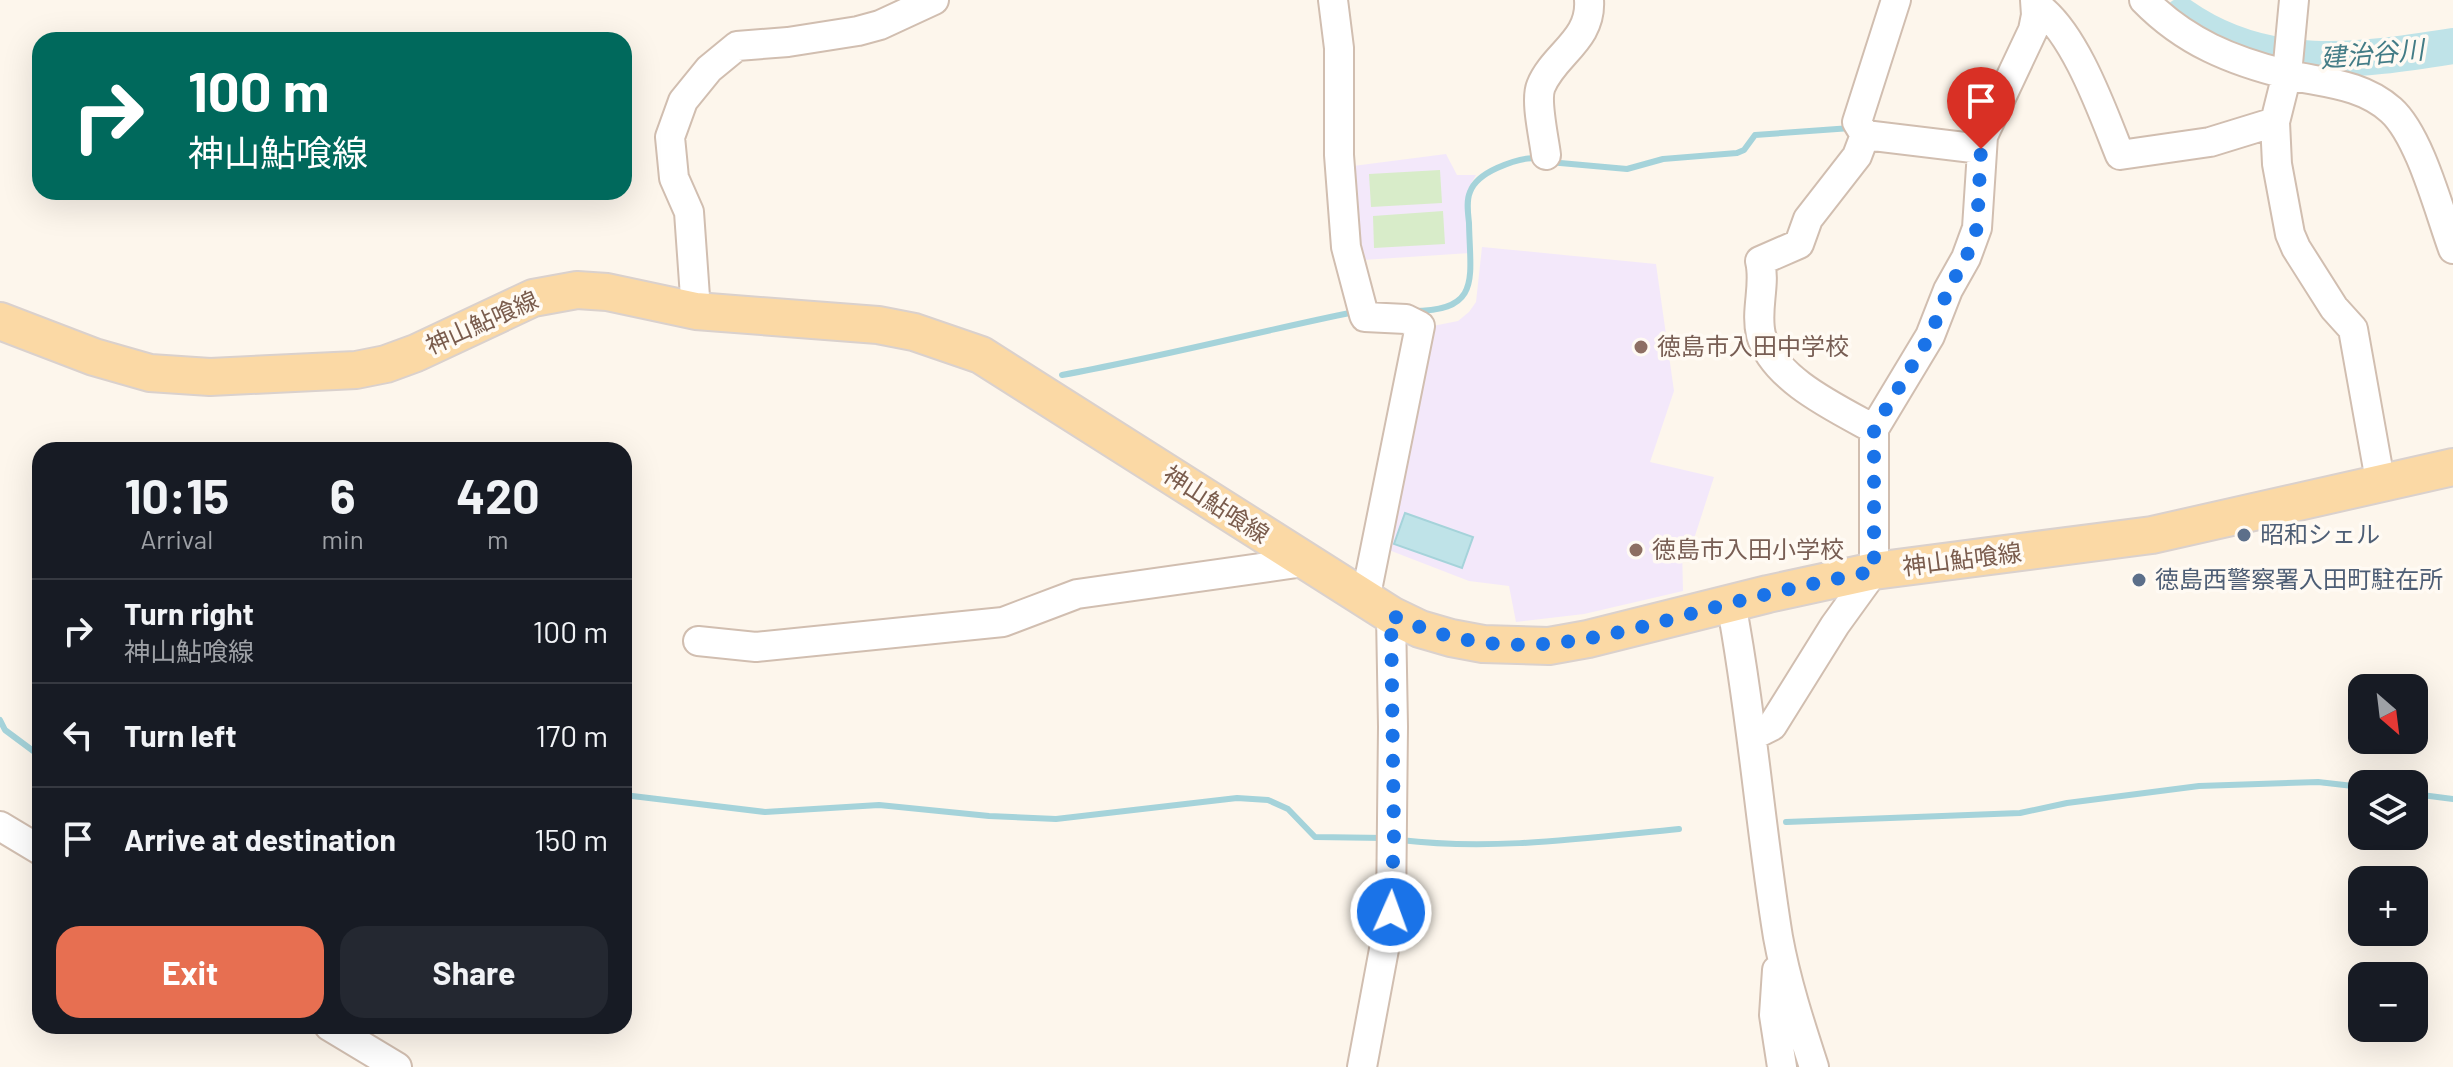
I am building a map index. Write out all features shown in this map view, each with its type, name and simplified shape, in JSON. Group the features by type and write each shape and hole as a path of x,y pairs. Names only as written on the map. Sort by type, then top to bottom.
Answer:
{"main road":[{"name":"神山鮎喰線","path":"0,321 94,357 150,373 210,377 356,370 386,364 533,298 577,290 607,292 696,311 878,325 914,332 981,355 1378,608 1420,629 1472,642 1516,647 1549,646 1588,639 1874,571 2152,535 2381,486 2453,467"}],"street":[{"path":"696,311 689,212 674,178 670,137 683,101 709,69 737,46 858,31 880,25 934,0"},
{"path":"1333,0 1339,48 1339,155 1346,247 1365,317 1406,319 1420,326 1378,608 1394,839 1391,912 1362,1067"},
{"path":"1546,155 1540,87 1577,41 1586,20 1589,0"},
{"path":"1874,429 1797,383 1770,355 1761,333 1759,305 1764,277 1760,261 1799,244 1808,219 1857,156 1861,128 1896,0"},
{"path":"2144,0 2182,34 2234,58 2289,61 2365,93 2392,111 2409,133 2453,249"},
{"path":"2294,0 2289,61 2275,122 2277,164 2290,234 2296,248 2334,308 2353,329 2381,486"},
{"path":"2036,3 2048,14 2090,78 2120,155 2210,142 2275,122"},
{"path":"1752,736 1772,726 1835,625 1874,571 1874,429 1930,336 1948,290 1966,258 1977,228 1983,136 2033,30 2036,3"},
{"path":"1861,128 1981,149"},
{"path":"698,641 756,647 1003,622 1077,594 1304,562"},
{"path":"1731,603 1743,666 1779,942 1794,1006 1814,1067"},
{"path":"0,826 32,845"},
{"path":"1779,942 1774,1015 1782,1067"},
{"path":"342,1034 397,1067"}],"shaded area":[{"path":"1446,154 1457,175 1476,175 1466,199 1470,253 1363,260 1353,166"},
{"path":"1482,247 1656,264 1674,391 1650,462 1714,477 1692,545 1682,547 1683,591 1584,614 1516,622 1509,586 1469,581 1381,547 1433,326 1458,321 1476,302"}],"green space":[{"path":"1440,170 1442,203 1371,207 1369,174"},
{"path":"1443,211 1445,244 1374,248 1373,216"}],"water":[{"path":"1405,513 1473,537 1462,568 1394,544"}],"waterway":[{"name":"建治谷川","path":"2182,16 2214,35 2246,48 2313,59 2382,56 2453,46"},
{"path":"1549,162 1627,169 1663,159 1737,153 1744,150 1755,135 1851,128"},
{"path":"1413,311 1451,305 1461,298 1467,288 1470,275 1468,203 1474,184 1506,164 1538,159"},
{"path":"1062,375 1354,312"},
{"path":"0,720 5,730 32,750"},
{"path":"1786,822 2020,813 2067,803 2199,786 2318,782 2348,785"},
{"path":"632,796 765,812 879,805 1056,819 1237,798 1268,800 1288,809 1315,837 1385,838"},
{"path":"2428,796 2453,799"},
{"path":"1400,840 1505,844 1679,829"}],"place":[{"name":"徳島市入田中学校","path":"1641,347"},
{"name":"昭和シェル","path":"2244,535"},
{"name":"徳島市入田小学校","path":"1636,550"},
{"name":"徳島西警察署入田町駐在所","path":"2139,580"}],"route":[{"path":"1391,912 1394,835 1391,615 1420,629 1451,638 1516,647 1549,646 1874,571 1874,429 1930,336 1948,290 1966,258 1977,228 1981,149"}]}
